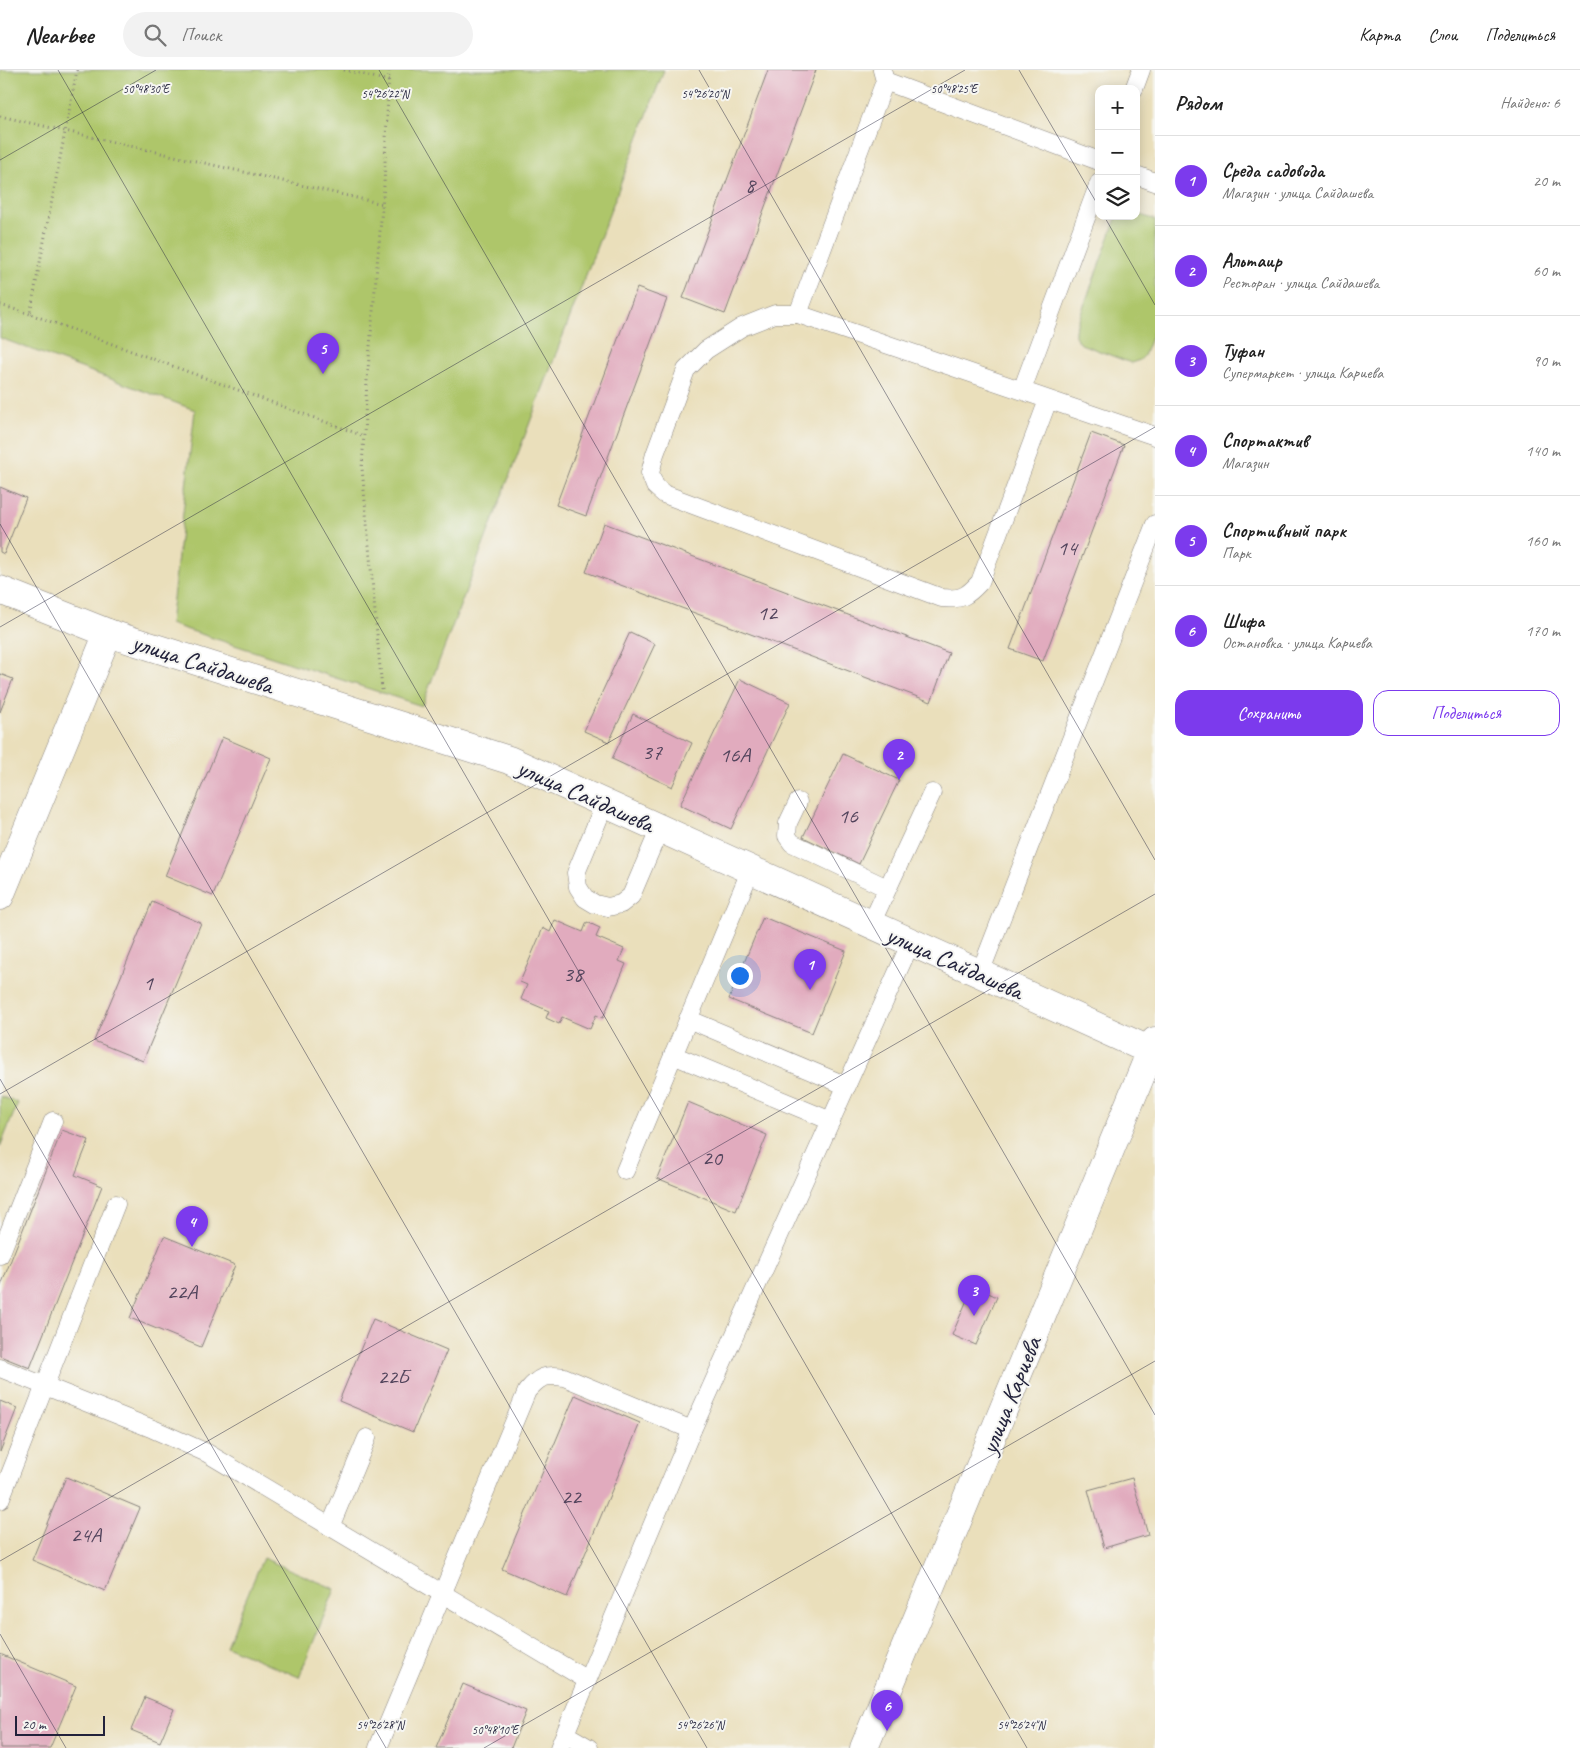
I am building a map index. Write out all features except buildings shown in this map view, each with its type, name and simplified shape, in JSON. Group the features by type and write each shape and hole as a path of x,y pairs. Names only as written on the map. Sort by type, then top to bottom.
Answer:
{"street":[{"name":"улица Сайдашева","path":"0,590 108,633 509,760 980,973 1154,1049"},
{"path":"0,896 108,633"},
{"name":"улица Кариева","path":"864,1748 1154,1049"}],"lane":[{"path":"1135,85 1141,70"},
{"path":"798,314 883,75 1095,159"},
{"path":"1140,176 1155,182"},
{"path":"1022,390 1095,194"},
{"path":"1048,400 980,582 968,595 955,599 942,598 664,494 655,486 650,473 655,454 686,370 706,350 742,326 775,314 798,314 1155,436"},
{"path":"980,973 1155,524"},
{"path":"871,924 932,793"},
{"path":"798,802 788,823 787,836 792,843 887,888"},
{"path":"605,803 576,873 578,887 585,898 595,904 608,907 621,904 631,896 660,828"},
{"path":"625,1171 751,869"},
{"path":"589,1748 562,1741 692,1430 911,942"},
{"path":"688,1020 847,1086"},
{"path":"673,1055 831,1121"},
{"path":"0,1255 53,1121"},
{"path":"0,1500 116,1204"},
{"path":"0,1368 187,1443 587,1680"},
{"path":"378,1748 526,1392 536,1380 549,1375 564,1376 692,1430"},
{"path":"330,1527 367,1438"}],"path":[{"path":"30,314 77,70"},
{"path":"344,70 388,81"},
{"path":"385,721 362,468 382,204 389,70"},
{"path":"0,116 382,204"},
{"path":"0,305 30,314 364,436"}],"green space":[{"path":"0,70 664,70 422,706 170,624 195,410 0,338"},
{"path":"1140,214 1155,220 1155,327 1144,356 1140,360 1131,363 1081,344 1075,336 1075,330 1116,220 1140,220"},
{"path":"0,1096 18,1103 0,1147"},
{"path":"263,1558 335,1589 299,1677 226,1646"}],"place":[{"name":"Спортивный парк","path":"323,374"},
{"name":"Альтаир","path":"899,780"},
{"name":"Среда садовода","path":"810,990"},
{"name":"Спортактив","path":"192,1247"},
{"name":"Туфан","path":"974,1316"},
{"name":"Шифа","path":"887,1731"}]}
